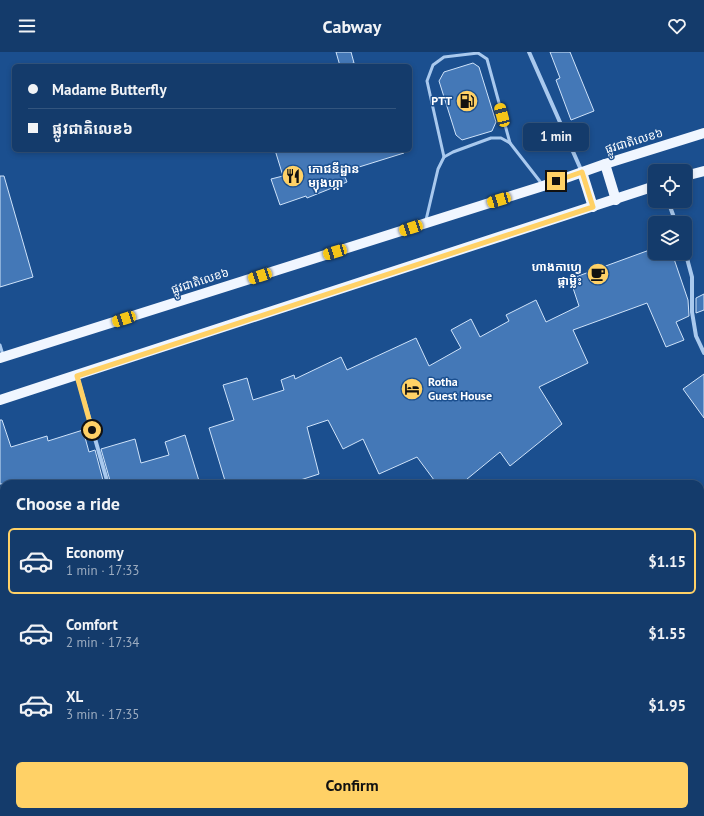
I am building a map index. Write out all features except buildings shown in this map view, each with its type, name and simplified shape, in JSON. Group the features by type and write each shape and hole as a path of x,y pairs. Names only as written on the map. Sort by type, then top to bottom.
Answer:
{"main road":[{"name":"ផ្លូវជាតិលេខ៦","path":"2,358 543,186 604,164 704,132"},
{"path":"604,164 616,200"},
{"path":"692,174 704,171"},
{"path":"582,172 593,207"},
{"path":"0,400 648,189"}],"street":[{"path":"529,52 582,172"},
{"path":"687,260 692,277 692,312 696,336 704,353"},
{"path":"77,376 107,480"}],"lane":[{"path":"444,157 427,81 433,65 444,57 478,53 487,59 510,143 543,186"},
{"path":"426,223 438,169 444,157 453,152 491,138 500,138 510,143"},
{"path":"0,345 2,358"}],"place":[{"name":"PTT","path":"467,101"},
{"name":"ភោជនីដ្ឋាន ម្យុងហ្កា","path":"293,176"},
{"name":"ហាងកាហ្វេ ផ្កាម្លិះ","path":"598,274"},
{"name":"Rotha Guest House","path":"412,389"}],"route":[{"path":"92,430 77,376 593,207 582,172 556,181"}]}
